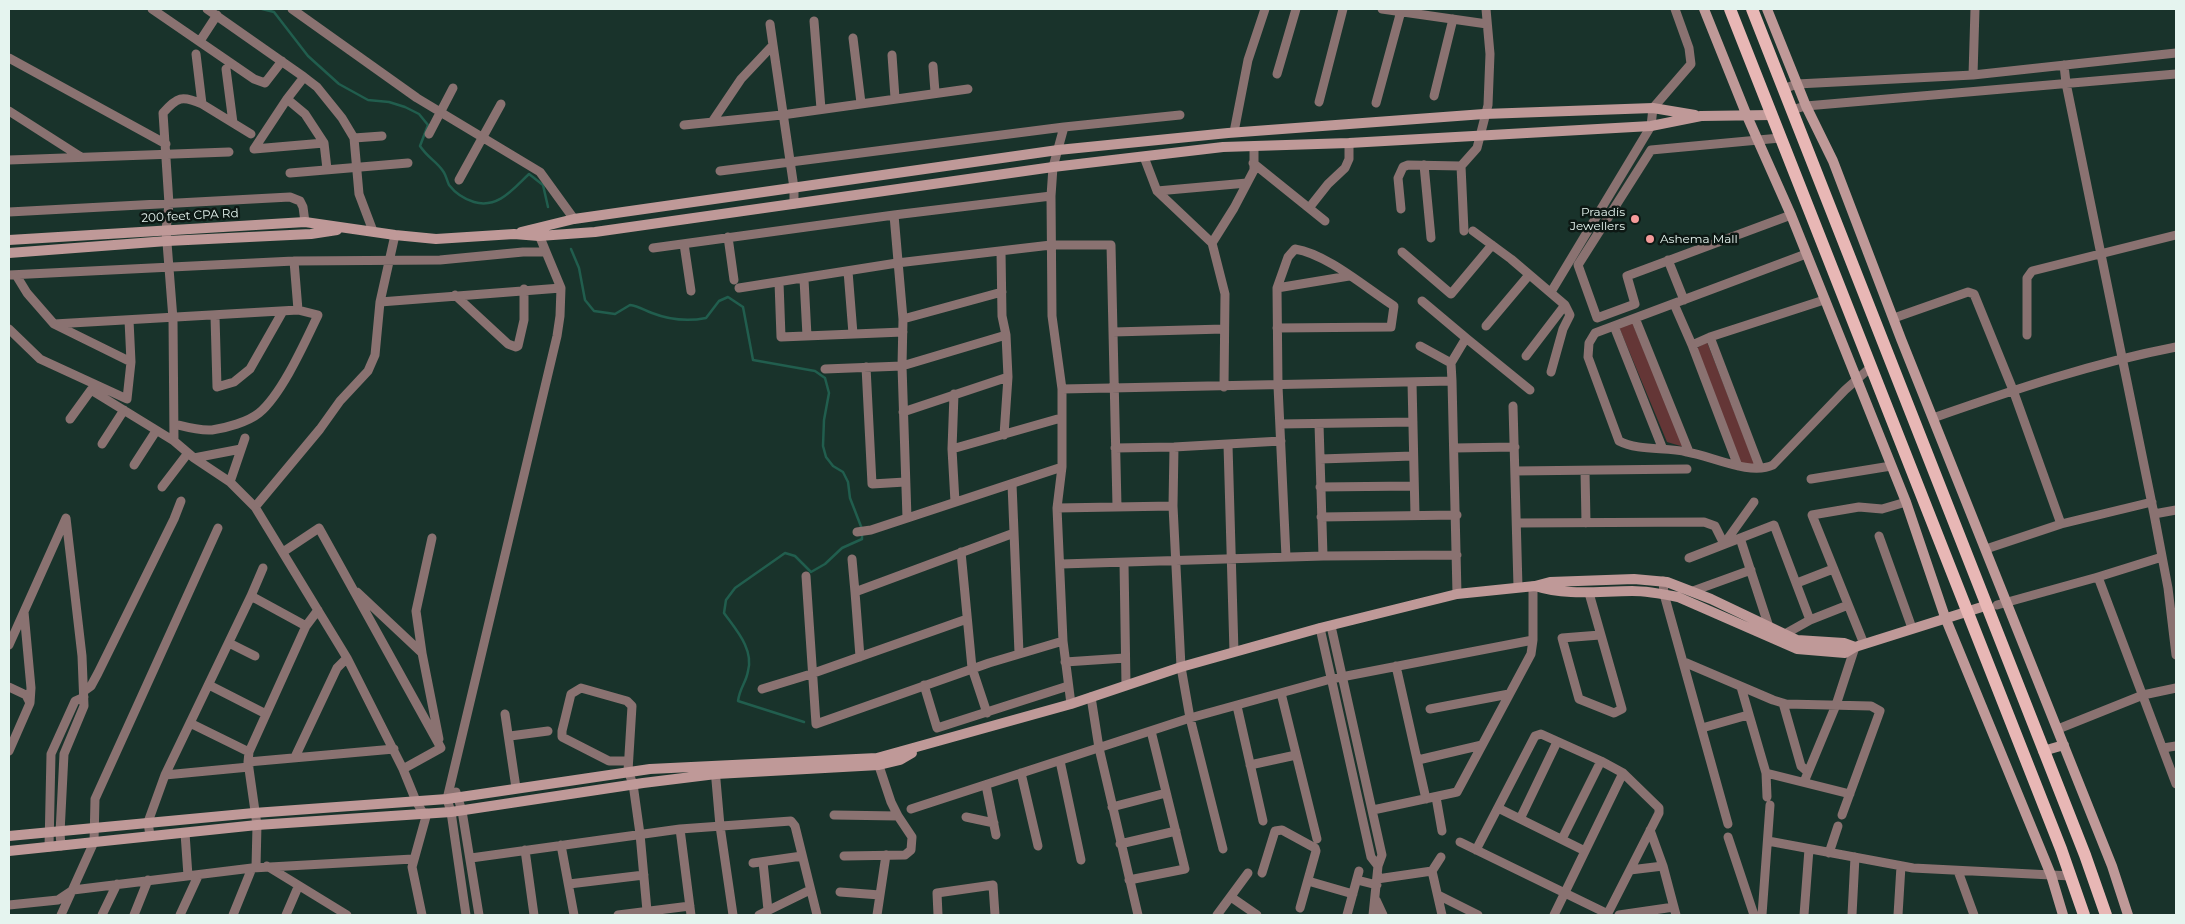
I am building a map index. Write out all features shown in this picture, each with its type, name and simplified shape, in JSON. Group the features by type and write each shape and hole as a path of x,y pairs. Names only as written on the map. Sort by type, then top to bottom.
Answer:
{"main road":[{"path":"1730,9 2071,876 2084,915"},
{"path":"1752,9 1991,605 2043,751 2106,915"}],"street":[{"path":"152,9 254,79 265,83 282,61"},
{"path":"207,9 317,87 329,103 354,138 359,194 373,231"},
{"path":"292,9 440,112 540,172 574,219"},
{"path":"1234,132 1248,60 1265,9"},
{"path":"1277,74 1296,9"},
{"path":"1319,102 1343,9"},
{"path":"1382,9 1487,24"},
{"path":"1486,9 1490,54 1488,105 1484,114 1477,148 1461,166 1469,231 1492,245 1565,305 1570,315 1563,329 1551,372"},
{"path":"1551,292 1651,126 1653,108 1691,64 1689,48 1675,9"},
{"path":"1704,9 1747,116 1791,215 1906,502 1946,617 2050,875 2064,915"},
{"path":"1767,9 1806,106 1833,161 1933,418 2112,866 2128,915"},
{"path":"1973,75 1975,9"},
{"path":"1376,103 1401,12"},
{"path":"200,41 217,15"},
{"path":"1434,96 1453,19"},
{"path":"814,21 821,109"},
{"path":"770,24 794,188 794,204"},
{"path":"853,38 861,104"},
{"path":"712,122 742,78 773,45"},
{"path":"1783,89 1797,84 1973,75 2176,53"},
{"path":"196,54 202,104"},
{"path":"892,55 895,98"},
{"path":"9,58 166,144"},
{"path":"2064,65 2066,83 2152,502 2162,556 2176,655"},
{"path":"932,66 935,92"},
{"path":"226,69 233,123"},
{"path":"1791,110 1806,106 2176,74"},
{"path":"304,77 287,98 254,149 324,144"},
{"path":"429,134 453,88"},
{"path":"684,125 782,115 935,92 968,89"},
{"path":"174,441 173,319 166,230 168,204 163,113 178,99 185,98 202,104 251,134"},
{"path":"287,98 305,114 324,144 327,169"},
{"path":"459,180 501,104"},
{"path":"538,232 574,219 1058,150 1234,132 1484,114 1653,108 1701,116 1771,115"},
{"path":"9,111 81,157"},
{"path":"720,171 790,164 1064,127 1180,115"},
{"path":"538,232 595,232 980,179 1053,167 1144,158 1223,147 1349,143 1651,126 1701,116"},
{"path":"1064,127 1053,167 1051,245 1052,316 1062,389 1062,467 1057,508 1061,564 1062,641 1071,704"},
{"path":"1221,134 1223,147"},
{"path":"354,138 382,136"},
{"path":"1780,138 1758,142 1651,150 1578,265 1597,318 1635,304 1627,276 1791,215"},
{"path":"1309,208 1328,184 1345,168 1349,159 1349,143"},
{"path":"1212,243 1234,208 1254,170 1254,146"},
{"path":"9,160 229,152"},
{"path":"1144,158 1157,191 1212,243 1225,294 1224,387"},
{"path":"978,161 980,179"},
{"path":"290,173 408,163"},
{"path":"1253,163 1324,221"},
{"path":"1401,208 1398,178 1401,171 1408,165 1461,166"},
{"path":"1424,165 1431,238"},
{"path":"1157,191 1247,183"},
{"path":"653,248 1051,196"},
{"path":"9,212 290,197 300,201 303,207 305,222"},
{"path":"894,215 903,319 902,366 906,518"},
{"name":"200 feet CPA Rd","path":"9,240 305,222 395,235 447,239 538,232"},
{"path":"9,253 167,241 311,234 348,229"},
{"path":"466,915 451,812 447,799 452,786 560,316 561,288 538,232"},
{"path":"256,507 320,429 340,401 368,371 375,355 380,302 395,235"},
{"path":"2027,335 2029,274 2032,271 2176,236"},
{"path":"728,237 737,284 804,279 897,263 1051,245 1111,245 1117,506"},
{"path":"684,244 691,291"},
{"path":"1402,252 1451,294 1492,245"},
{"path":"1277,328 1391,328 1394,306 1327,260 1305,250 1295,249 1288,257 1277,288 1277,328 1278,386 1286,557"},
{"path":"1001,251 1002,316 1006,335 1008,377 1004,435"},
{"path":"12,275 294,261 440,260 523,252 546,252"},
{"path":"1806,254 1595,333 1589,343 1588,357 1619,441 1629,446 1662,447 1689,452 1738,466 1765,469 1773,466 1856,380 1871,367"},
{"path":"1668,260 1684,300"},
{"path":"294,261 298,310"},
{"path":"848,271 853,334"},
{"path":"12,275 54,324 131,362"},
{"path":"1486,326 1529,275"},
{"path":"1277,288 1349,276"},
{"path":"804,279 808,336"},
{"path":"779,282 781,337 903,332"},
{"path":"380,302 524,289 561,288"},
{"path":"455,295 508,344 516,348 524,320 524,289"},
{"path":"903,319 1002,292"},
{"path":"1894,318 1972,292 1974,294 2013,390 2061,524"},
{"path":"1692,345 1710,337 1824,300"},
{"path":"1422,301 1530,390"},
{"path":"1674,304 1692,345 1738,466"},
{"path":"1526,356 1565,305"},
{"path":"54,324 173,319 298,310 318,315 276,394 258,414 240,422 212,430 174,424"},
{"path":"215,316 217,388 234,382 250,369 283,311"},
{"path":"1635,318 1689,452"},
{"path":"9,329 41,359 127,398 131,362 129,320"},
{"path":"1614,326 1662,447"},
{"path":"1112,332 1224,329"},
{"path":"826,369 902,366 1006,335"},
{"path":"1710,337 1760,468"},
{"path":"1457,594 1451,363 1466,338"},
{"path":"1420,346 1451,363"},
{"path":"1933,418 2013,390 2122,358 2176,347"},
{"path":"866,367 872,484 905,482"},
{"path":"903,412 1008,377"},
{"path":"1062,389 1452,381"},
{"path":"1412,382 1415,515"},
{"path":"70,419 91,390 156,432 174,441 191,456 230,482 256,507 347,658 394,749 416,801 425,813"},
{"path":"954,394 952,449 955,502"},
{"path":"1513,406 1518,587"},
{"path":"102,444 124,410"},
{"path":"952,449 1061,418"},
{"path":"1280,424 1412,422"},
{"path":"1319,424 1323,556"},
{"path":"134,465 156,432"},
{"path":"230,482 245,438"},
{"path":"1115,448 1281,441"},
{"path":"1228,444 1234,652"},
{"path":"1174,447 1173,506 1181,667 1190,718 1223,849"},
{"path":"1454,448 1514,447"},
{"path":"162,487 191,456 241,448"},
{"path":"1320,459 1413,456"},
{"path":"1812,478 1891,466"},
{"path":"857,532 871,530 1062,467"},
{"path":"1515,471 1584,472 1687,469"},
{"path":"1584,472 1586,523"},
{"path":"1012,484 1019,653"},
{"path":"1320,487 1413,486"},
{"path":"49,847 50,784 53,747 75,701 91,686 98,673 174,519 181,501"},
{"path":"1724,544 1754,502"},
{"path":"1804,782 1859,645 1848,605 1812,515 1859,507 1882,509 1906,502"},
{"path":"1986,549 2061,524 2152,502"},
{"path":"1057,508 1173,506"},
{"path":"2154,514 2176,510"},
{"path":"1322,517 1456,514"},
{"path":"9,645 66,518 82,669 84,706 64,754 61,846"},
{"path":"1517,523 1704,522 1714,526 1724,544"},
{"path":"1689,558 1774,526 1810,620"},
{"path":"61,915 94,842 95,798 218,528"},
{"path":"283,552 319,528 441,748"},
{"path":"855,592 1014,533"},
{"path":"1879,536 1912,628"},
{"path":"432,538 416,611 422,653 441,748"},
{"path":"1740,538 1768,627"},
{"path":"961,552 972,668 987,713"},
{"path":"1061,564 1323,556 1457,555"},
{"path":"1534,586 1553,592 1633,591 1664,594 1678,598 1797,649 1845,653 1859,645 1946,617 2098,578 2162,556"},
{"path":"852,559 860,657"},
{"path":"1124,563 1126,686"},
{"path":"150,836 148,822 165,776 263,568"},
{"path":"1796,583 1834,569"},
{"path":"1694,592 1751,570"},
{"path":"806,576 811,674 816,724 972,668 1062,641"},
{"path":"2098,578 2176,784"},
{"path":"647,912 640,834 633,784 628,766 630,703 581,688 574,690 571,694 562,737 609,761 628,766 715,769 881,760 899,756 926,745 1071,704 1181,667 1320,628 1457,594 1534,586 1550,582 1634,579 1664,581 1694,592 1768,627 1805,641 1859,645"},
{"path":"1664,581 1664,594 1728,824"},
{"path":"352,586 422,653"},
{"path":"1373,810 1457,792 1530,654 1533,640 1534,586"},
{"path":"1589,593 1622,709 1614,712 1580,698 1562,638 1600,634"},
{"path":"251,596 306,626"},
{"path":"1785,634 1810,620 1848,605"},
{"path":"233,915 254,868 257,825 248,765 249,752 306,626 318,610"},
{"path":"9,751 30,704 31,688 24,612"},
{"path":"762,689 811,674 967,619"},
{"path":"1331,626 1382,855 1378,866 1373,915"},
{"path":"1320,628 1371,857 1378,866"},
{"path":"911,809 1190,718 1332,679 1533,640"},
{"path":"229,643 256,656"},
{"path":"295,757 337,668 347,658"},
{"path":"1065,662 1125,658"},
{"path":"1684,662 1783,703 1871,706 1880,711 1842,815"},
{"path":"1396,666 1418,760 1442,831"},
{"path":"82,669 98,673"},
{"path":"209,684 266,714"},
{"path":"924,685 937,728 1068,686"},
{"path":"9,687 26,695 30,704"},
{"path":"1741,687 1766,773 1769,801 1762,915"},
{"path":"2058,729 2143,695 2176,688"},
{"path":"1281,693 1317,839"},
{"path":"1430,709 1509,694"},
{"path":"1091,697 1099,748 1138,915"},
{"path":"1783,703 1801,766 1808,772"},
{"path":"1237,706 1263,821"},
{"path":"505,714 510,736 516,788"},
{"path":"1702,728 1748,715"},
{"path":"190,724 249,752"},
{"path":"510,736 548,731"},
{"path":"1129,880 1185,869 1151,731"},
{"path":"1460,842 1476,850 1565,893 1607,915 1659,813 1658,806 1623,773 1541,734 1535,736 1476,850"},
{"path":"1520,819 1557,742"},
{"path":"1418,760 1482,745"},
{"path":"2043,751 2064,745"},
{"path":"2163,748 2176,746"},
{"path":"403,769 441,748"},
{"path":"165,776 295,757 394,749"},
{"path":"1250,765 1296,755"},
{"path":"844,856 905,855 911,850 912,837 898,816 881,760"},
{"path":"1060,761 1081,860"},
{"path":"1562,839 1601,761"},
{"path":"9,836 60,833 254,812 447,799 516,788 628,766"},
{"path":"9,851 257,825 462,811 715,769"},
{"path":"715,769 720,826 733,915"},
{"path":"1021,773 1038,846"},
{"path":"1554,915 1623,773"},
{"path":"1766,773 1850,794"},
{"path":"50,784 62,784"},
{"path":"986,785 996,835"},
{"path":"452,786 460,797 479,915"},
{"path":"1112,807 1166,793"},
{"path":"1498,808 1585,851"},
{"path":"422,915 413,875 413,859 425,813"},
{"path":"834,816 898,816"},
{"path":"966,817 994,823"},
{"path":"471,858 680,829 791,821 795,826 817,915"},
{"path":"1829,852 1838,826"},
{"path":"618,915 690,911 680,829"},
{"path":"1262,873 1273,834 1282,830 1316,849 1300,908"},
{"path":"1619,915 1675,911 1663,866 1650,830"},
{"path":"1120,844 1176,831"},
{"path":"180,915 193,876 185,832"},
{"path":"1728,838 1754,915"},
{"path":"1768,841 1901,866 1958,871 2071,876"},
{"path":"561,845 574,915"},
{"path":"1804,915 1808,848"},
{"path":"525,850 534,915"},
{"path":"877,915 886,855"},
{"path":"753,863 802,856"},
{"path":"1347,915 1358,876 1377,882 1432,870 1441,857"},
{"path":"1852,915 1855,857"},
{"path":"9,904 58,900 73,890 266,866 413,859"},
{"path":"763,862 768,910"},
{"path":"266,866 342,914"},
{"path":"1630,870 1663,866"},
{"path":"1898,915 1901,866"},
{"path":"1432,870 1442,915"},
{"path":"1958,871 1974,915"},
{"path":"1217,915 1248,873"},
{"path":"569,884 644,875"},
{"path":"134,915 148,880"},
{"path":"1308,881 1353,894"},
{"path":"102,915 117,884"},
{"path":"937,915 937,893 993,885 995,915"},
{"path":"286,915 298,887"},
{"path":"759,915 810,890"},
{"path":"840,892 880,895"},
{"path":"1438,895 1478,915"},
{"path":"1231,897 1257,915"},
{"path":"1376,900 1382,915"}],"shaded area":[{"path":"1632,322 1684,447 1667,442 1619,327"},
{"path":"1707,342 1755,465 1741,464 1697,348"}],"waterway":[{"path":"262,9 274,12 308,56 339,84 368,100 389,102 419,114 428,125 420,146 445,174 449,185 460,196 474,202 490,203 511,191 529,174 543,185 548,207"},
{"path":"571,249 579,268 585,300 594,311 615,314 630,305 672,319 699,319 706,318 719,301 728,297 743,307 753,360 815,371 825,378 829,393 824,420 823,446 826,457 833,466 843,472 848,482 850,498 862,529"},
{"path":"804,722 738,701 749,663 743,640 724,613 726,600 735,588 785,553 795,556 811,572 825,564 842,548 862,539 862,534"}],"place":[{"name":"Praadis Jewellers","path":"1635,219"},
{"name":"Ashema Mall","path":"1650,239"}]}
